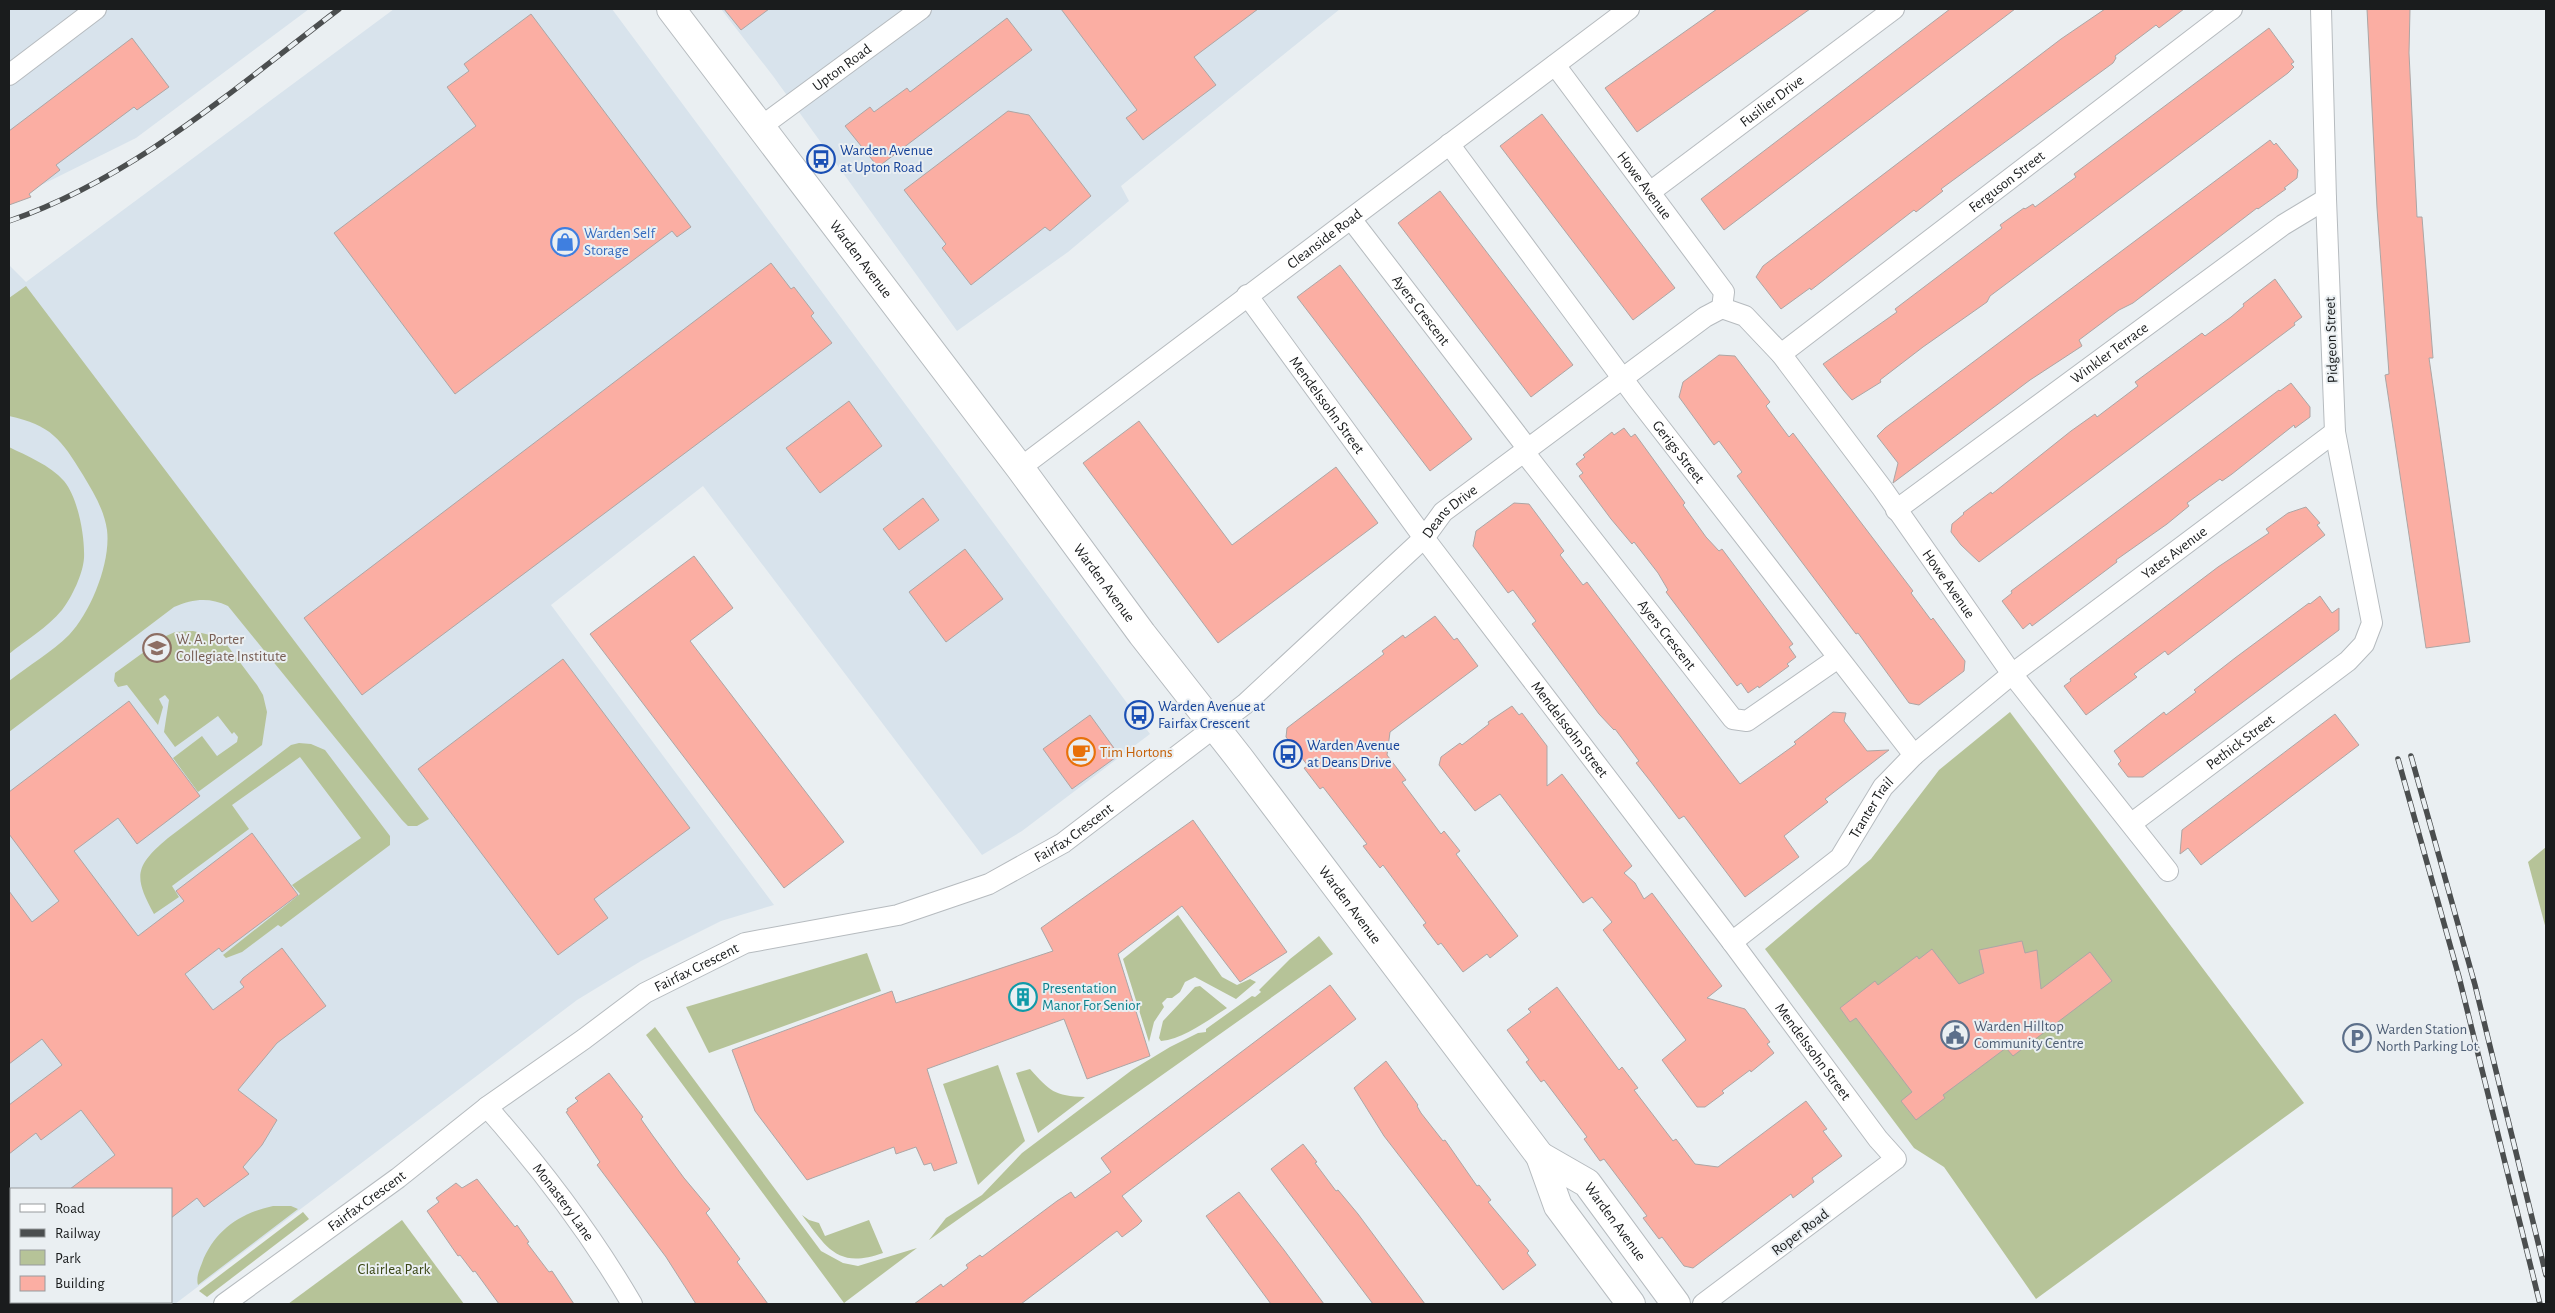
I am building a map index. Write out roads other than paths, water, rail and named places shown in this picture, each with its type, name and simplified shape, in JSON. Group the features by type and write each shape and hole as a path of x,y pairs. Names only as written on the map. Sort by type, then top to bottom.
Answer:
{"main road":[{"name":"Warden Avenue","path":"671,9 762,126 1020,468 1142,634 1540,1156 1558,1206 1631,1304"},
{"name":"Warden Avenue","path":"1540,1156 1587,1182 1676,1304"}],"street":[{"path":"9,75 96,9"},
{"name":"Upton Road","path":"762,126 921,9"},
{"name":"Cleanside Road","path":"1020,468 1629,9"},
{"name":"Fusilier Drive","path":"1650,192 1894,9"},
{"name":"Ferguson Street","path":"1781,354 2232,9"},
{"name":"Pidgeon Street","path":"2321,9 2335,432 2372,623 2364,644 2348,661"},
{"name":"Howe Avenue","path":"1555,65 1724,292 1714,313 1745,316 1781,354 1896,510 2012,674 2168,871"},
{"name":"Gerigs Street","path":"1449,144 1637,398 1914,755"},
{"name":"Winkler Terrace","path":"1896,510 2283,225 2326,199"},
{"name":"Ayers Crescent","path":"1351,218 1526,450 1733,719 1748,722 1838,658"},
{"name":"Mendelssohn Street","path":"1248,295 1424,538 1732,942 1878,1139 1896,1159"},
{"name":"Deans Drive","path":"1215,728 1245,704 1424,538 1443,512 1714,313"},
{"name":"Yates Avenue","path":"2012,674 2335,432"},
{"name":"Pethick Street","path":"2132,824 2348,661"},
{"name":"Tranter Trail","path":"1732,942 1840,858 1883,787 1914,755 2012,674"},
{"name":"Fairfax Crescent","path":"224,1304 398,1178 487,1107 584,1039 645,993 745,943 898,914 989,884 1063,843 1215,728"},
{"name":"Monastery Lane","path":"487,1107 515,1138 562,1200 607,1263 632,1304"},
{"name":"Roper Road","path":"1703,1304 1896,1159"}],"railway":[{"path":"9,221 55,203 99,181 141,156 222,99 339,9"},
{"path":"2411,756 2475,985 2546,1275"},
{"path":"2398,759 2459,977 2540,1304"}],"place":[{"name":"Warden Avenue at Upton Road","path":"821,159"},
{"name":"Warden Self Storage","path":"565,242"},
{"name":"W. A. Porter Collegiate Institute","path":"157,648"},
{"name":"Warden Avenue at Fairfax Crescent","path":"1139,715"},
{"name":"Tim Hortons","path":"1081,752"},
{"name":"Warden Avenue at Deans Drive","path":"1288,754"},
{"name":"Presentation Manor For Senior","path":"1023,997"},
{"name":"Warden Hilltop Community Centre","path":"1955,1035"},
{"name":"Warden Station North Parking Lot","path":"2357,1038"}],"park label":[{"name":"Clairlea Park","path":"394,1269"}]}
